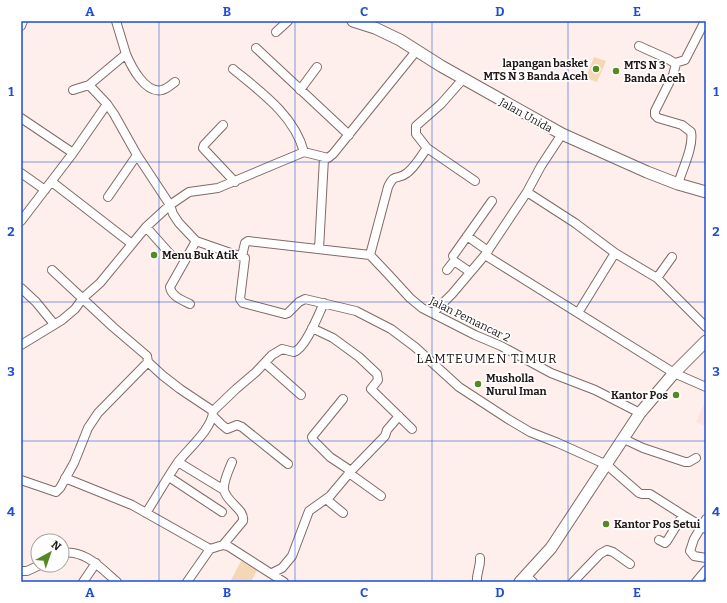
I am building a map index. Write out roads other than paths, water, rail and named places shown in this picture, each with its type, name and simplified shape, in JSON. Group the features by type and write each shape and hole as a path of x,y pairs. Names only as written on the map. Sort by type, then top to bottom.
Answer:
{"street":[{"path":"21,26 23,21"},
{"path":"116,21 132,69 143,82 152,89 160,91 164,90 175,82"},
{"path":"276,32 288,21"},
{"name":"Jalan Unida","path":"353,21 375,28 400,40 493,97 562,134 647,172 678,184 706,192"},
{"path":"639,46 675,63 685,60 705,21"},
{"path":"256,48 349,135"},
{"path":"21,345 62,320 75,309 100,283 146,227 170,205 189,192 218,188 304,152 328,158 349,135 417,50"},
{"path":"73,90 89,85 126,54"},
{"path":"675,63 676,66 673,75 654,111 658,118 682,125 691,132 692,137 678,184"},
{"path":"300,90 317,67"},
{"path":"234,70 281,111 301,140 304,152"},
{"path":"463,79 440,104 416,126 416,134 427,148 475,181"},
{"path":"89,85 107,104 125,132 137,155 170,205 173,214 196,241 242,256 245,260 240,299 243,303 285,314 288,313 298,302 305,299 356,311 391,329 414,347 459,387 508,420 530,432 607,465 638,493 650,494 704,528"},
{"path":"21,221 52,182 107,104"},
{"path":"21,118 73,153"},
{"path":"223,125 204,145 203,148 235,182"},
{"path":"433,313 452,294 487,253 527,192 541,166 562,134"},
{"path":"242,256 245,243 248,240 370,255 391,180 396,177 403,176 409,172 427,148"},
{"path":"108,197 137,155"},
{"path":"319,249 324,158"},
{"path":"21,173 45,190"},
{"path":"52,182 132,244"},
{"path":"527,192 575,223 615,253 657,278 706,327"},
{"path":"453,256 492,201"},
{"path":"146,227 171,255"},
{"path":"467,236 487,253 578,313 674,373 706,387"},
{"path":"190,304 175,296 171,292 170,287 196,241"},
{"path":"578,313 615,253"},
{"name":"Jalan Pemancar 2","path":"370,255 410,298 422,308 475,335 501,346 551,373 595,390 640,413"},
{"path":"657,278 672,257"},
{"path":"447,270 454,261 470,272"},
{"path":"52,270 84,298 113,327 147,356 148,362 213,414 227,429 237,425 242,427 288,464"},
{"path":"21,288 36,302 54,324"},
{"path":"146,512 178,462 209,425 213,414 278,351 282,349 294,352 297,351 312,328 324,303"},
{"path":"312,328 337,341 359,357 377,374 379,377 378,380 371,389 412,429"},
{"path":"526,580 551,548 640,413 674,373 706,341"},
{"path":"21,480 56,492 60,488 74,463 88,428 98,413 148,362"},
{"path":"265,363 301,395"},
{"path":"343,399 312,437 313,440 330,457 381,496"},
{"path":"272,573 282,568 292,556 309,511 326,499 385,436 387,430 400,416"},
{"path":"624,439 643,448 685,462 689,462 696,458"},
{"path":"178,462 224,490"},
{"path":"224,545 243,521 244,517 243,514 229,501 224,490 225,479 232,462"},
{"path":"169,477 222,512"},
{"path":"65,478 132,505 210,549"},
{"path":"326,499 343,513"},
{"path":"659,540 665,543 667,541 683,516"},
{"path":"706,519 704,528 694,539 690,551 694,556 706,558"},
{"path":"187,582 210,549 224,545 272,573 284,582"},
{"path":"573,582 600,554 607,550 613,552 630,564"},
{"path":"70,552 77,553 96,564 116,582"},
{"path":"477,582 480,558"},
{"path":"83,582 96,564"},
{"path":"696,582 706,570"}],"place":[{"name":"lapangan basket MTS N 3 Banda Aceh","path":"596,69"},
{"name":"MTS N 3 Banda Aceh","path":"616,71"},
{"name":"Menu Buk Atik","path":"154,255"},
{"name":"Musholla Nurul Iman","path":"478,384"},
{"name":"Kantor Pos","path":"676,395"},
{"name":"Kantor Pos Setui","path":"606,524"}],"district":[{"name":"LAMTEUMEN TIMUR","path":"487,358"}]}
